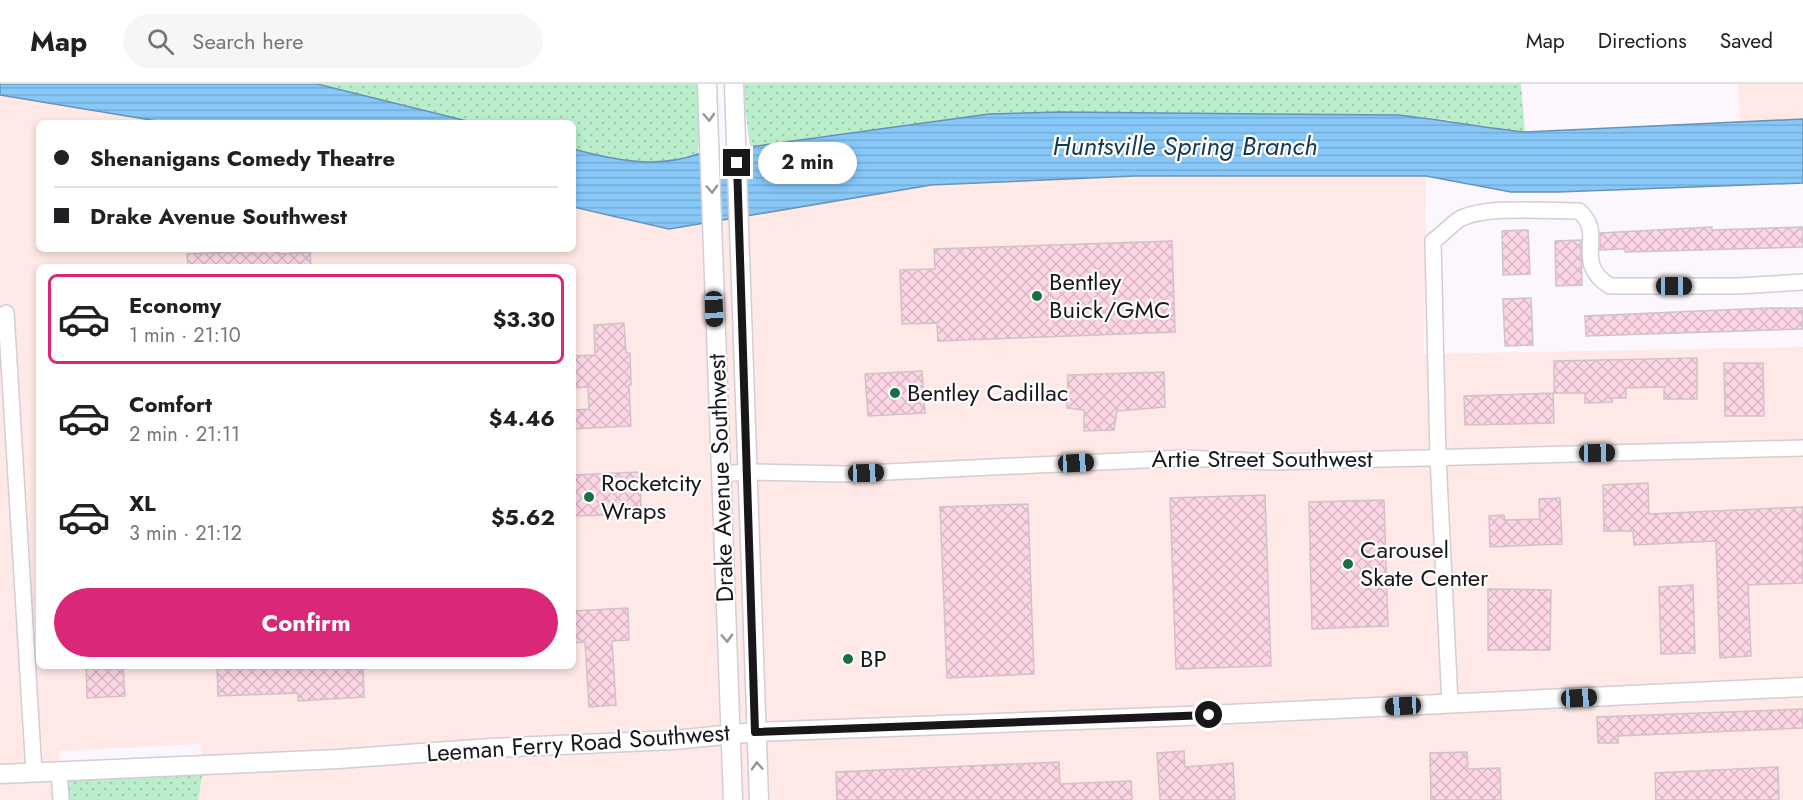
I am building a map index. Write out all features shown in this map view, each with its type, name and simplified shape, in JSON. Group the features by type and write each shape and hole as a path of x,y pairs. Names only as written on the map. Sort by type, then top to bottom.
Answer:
{"street":[{"name":"Drake Avenue Southwest","path":"707,84 733,800"},
{"name":"Drake Avenue Southwest","path":"734,84 759,800"},
{"path":"1450,704 1438,457 1433,241 1459,220 1473,214 1491,211 1579,211 1587,217 1590,228 1591,266 1598,279 1610,286 1738,286 1803,282"},
{"path":"6,313 34,773"},
{"name":"Artie Street Southwest","path":"721,474 747,472 845,474 1185,458 1272,462 1803,448"},
{"name":"Leeman Ferry Road Southwest","path":"0,774 338,759 491,748 674,740 755,732 1450,704 1803,687"},
{"path":"59,771 61,800"}],"shaded area":[{"path":"1738,84 1803,84 1803,119 1740,122"},
{"path":"0,95 151,120 36,120 36,252 576,252 576,208 669,229 931,185 1135,176 1426,176 1424,354 1803,347 1803,800 198,800 204,765 200,744 59,751 61,800 0,800"}],"green space":[{"path":"317,84 698,84 700,115 698,154 683,159 636,161 604,157 576,150 576,120 463,120"},
{"path":"742,84 1521,84 1525,132 1397,115 1197,113 830,135 750,147"},
{"path":"204,765 198,800 61,800 59,771"}],"water":[{"path":"0,84 317,84 463,120 151,120 0,95"},
{"name":"Huntsville Spring Branch","path":"1058,112 1397,115 1525,132 1803,119 1803,183 1511,192 1426,176 1135,176 931,185 669,229 576,208 576,150 604,157 636,161 667,161 698,154 989,114"}],"building":[{"path":"1712,227 1712,230 1803,227 1803,247 1625,252 1625,249 1600,250 1600,233"},
{"path":"1528,230 1530,274 1503,275 1502,231"},
{"path":"1581,240 1582,285 1556,286 1555,241"},
{"name":"Bentley Buick/GMC","path":"1172,241 1175,332 938,341 937,323 902,324 900,270 935,269 934,249"},
{"path":"310,252 311,264 188,264 187,254"},
{"path":"1531,298 1533,345 1505,346 1503,299"},
{"path":"1803,308 1803,329 1586,336 1585,316"},
{"path":"624,323 626,353 630,353 631,426 576,429 576,410 589,409 588,387 576,388 576,356 595,355 594,325"},
{"path":"1697,358 1697,399 1664,399 1664,387 1626,388 1626,398 1612,398 1612,402 1585,403 1585,393 1554,393 1554,361"},
{"path":"1724,363 1763,363 1764,416 1725,416"},
{"name":"Bentley Cadillac","path":"922,371 925,413 868,416 865,374"},
{"path":"1164,372 1165,407 1117,411 1114,430 1084,431 1084,410 1067,408 1068,375"},
{"path":"1553,393 1554,423 1465,425 1464,396"},
{"path":"640,472 641,514 576,516 576,475"},
{"path":"1648,483 1649,514 1803,507 1803,583 1748,585 1751,656 1720,658 1716,541 1634,545 1633,531 1604,531 1603,485"},
{"path":"1265,495 1271,666 1176,669 1170,498"},
{"path":"1560,498 1562,544 1490,547 1489,516 1504,515 1505,520 1540,519 1539,499"},
{"name":"Carousel Skate Center","path":"1384,500 1388,626 1312,629 1309,502"},
{"path":"1028,504 1034,674 947,678 940,507"},
{"path":"1693,585 1695,653 1661,654 1659,587"},
{"path":"1488,589 1551,590 1550,650 1488,650"},
{"path":"628,608 629,640 612,641 616,705 589,707 585,642 576,643 576,611"},
{"path":"86,669 123,669 125,696 87,698"},
{"path":"217,669 363,669 364,697 298,701 298,693 218,696"},
{"path":"1803,709 1803,728 1618,736 1618,743 1598,743 1597,717"},
{"path":"1184,751 1185,767 1233,763 1235,800 1160,800 1157,753"},
{"path":"1467,752 1468,769 1500,768 1501,800 1431,800 1430,753"},
{"path":"1059,762 1060,784 1131,781 1132,800 837,800 836,772"},
{"path":"1778,767 1779,800 1656,800 1655,773"}],"place":[{"name":"Bentley Buick/GMC","path":"1037,296"},
{"name":"Bentley Cadillac","path":"895,393"},
{"name":"Rocketcity Wraps","path":"589,497"},
{"name":"Carousel Skate Center","path":"1348,564"},
{"name":"BP","path":"848,659"}],"route":[{"path":"737,163 755,732 1209,715"}]}
